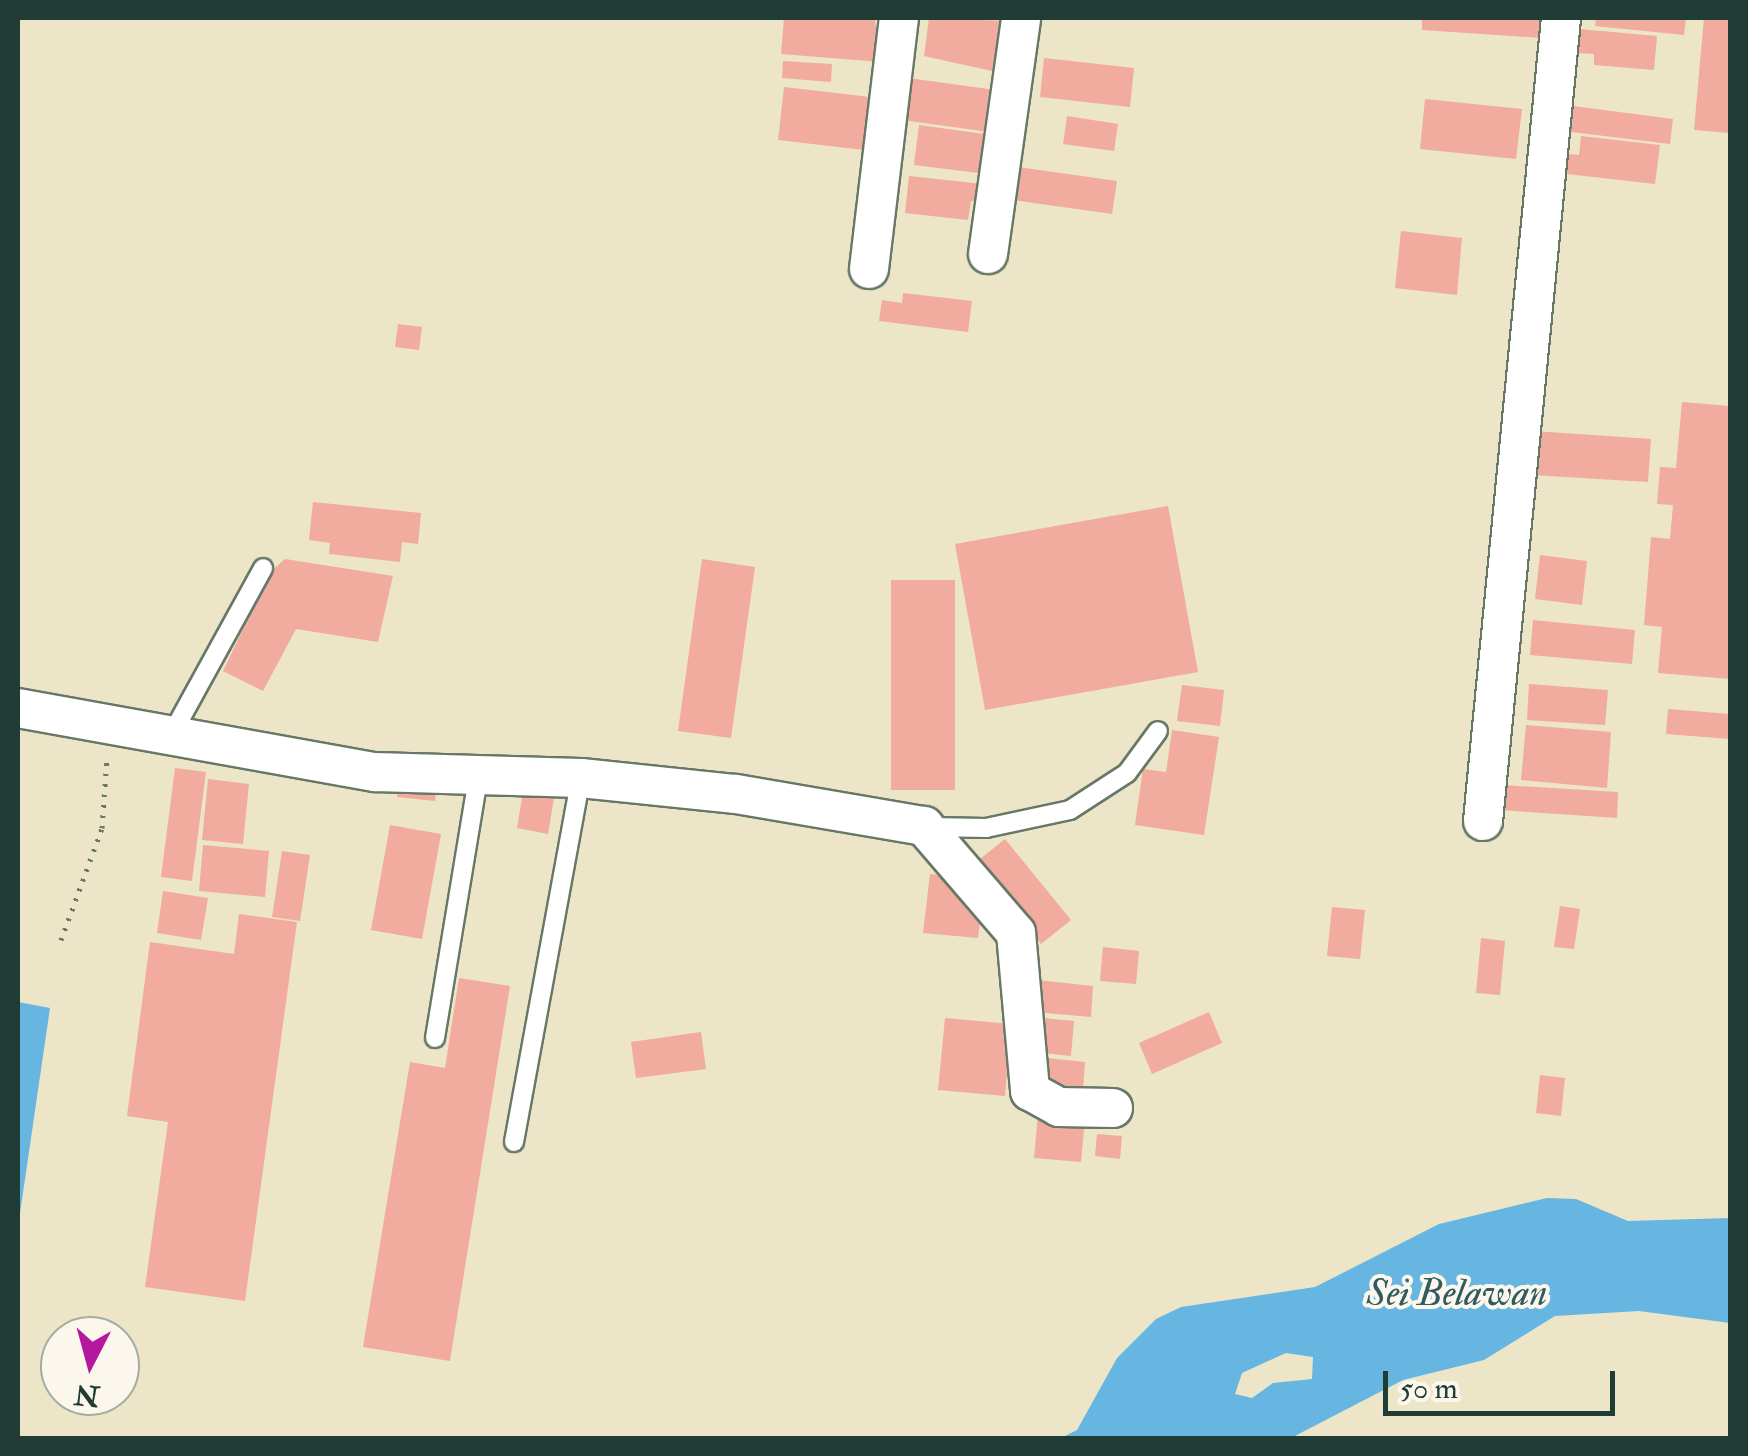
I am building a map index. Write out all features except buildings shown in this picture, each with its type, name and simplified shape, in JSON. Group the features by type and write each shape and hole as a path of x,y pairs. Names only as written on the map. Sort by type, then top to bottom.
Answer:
{"street":[{"path":"869,270 899,18"},
{"path":"988,254 1021,18"},
{"path":"1483,821 1561,18"},
{"path":"18,708 172,732 375,772 480,771 581,778 736,794 924,826 1016,934 1030,1091 1059,1107 1113,1108"}],"lane":[{"path":"172,732 263,568"},
{"path":"924,826 986,828 1070,810 1127,773 1158,730"},
{"path":"435,1038 480,771"},
{"path":"514,1142 581,778"}],"path":[{"path":"61,940 102,828 109,721"}],"water":[{"path":"18,1002 50,1008 18,1227"},
{"name":"Sei Belawan","path":"1547,1198 1576,1199 1628,1221 1730,1218 1730,1323 1639,1311 1555,1316 1484,1360 1403,1380 1291,1438 1061,1438 1077,1430 1117,1358 1156,1319 1181,1307 1315,1287 1439,1224","holes":["1286,1353 1313,1357 1312,1379 1273,1383 1252,1398 1235,1394 1242,1373"]}]}
